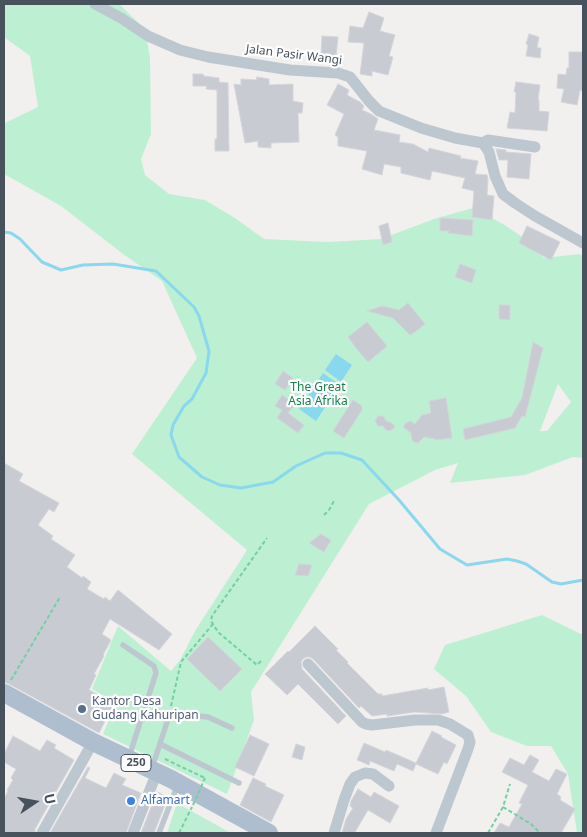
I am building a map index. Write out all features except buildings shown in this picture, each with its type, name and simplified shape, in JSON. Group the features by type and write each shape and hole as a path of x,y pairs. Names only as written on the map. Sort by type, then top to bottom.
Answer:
{"main road":[{"name":"250","path":"4,693 128,759 183,777 269,833"}],"street":[{"name":"Jalan Pasir Wangi","path":"94,4 148,36 180,50 208,57 290,70 338,73 350,76 379,110 421,128 455,138 483,143 488,140 535,147"},
{"path":"483,143 489,152 495,176 503,194 535,216 583,243"},
{"path":"308,664 366,724 372,725 424,719 438,720 450,724 468,735 470,742 468,749 436,833"},
{"path":"42,833 93,742"},
{"path":"133,833 154,766"},
{"path":"334,833 344,800 355,777 365,773 373,774 389,786"}],"lane":[{"path":"123,645 154,666 156,673 128,759"},
{"path":"154,766 169,716 178,714 208,716 232,728"},
{"path":"160,744 239,783"},
{"path":"159,833 183,777"}],"path":[{"path":"324,515 334,502"},
{"path":"261,661 257,665 218,632 211,621 212,616 267,538"},
{"path":"4,693 60,597"},
{"path":"169,716 182,662 213,624"},
{"path":"154,766 183,777 205,778 179,833"},
{"path":"488,833 503,808 510,784"},
{"path":"503,808 531,824 540,833"}],"green space":[{"name":"The Great Asia Afrika","path":"4,4 119,4 145,29 150,58 151,134 141,159 145,175 169,194 205,200 235,218 264,239 328,242 381,239 434,219 473,208 524,238 544,258 579,254 583,256 583,458 573,457 525,475 450,483 458,463 435,470 369,504 251,692 254,720 227,794 103,734 116,703 92,689 118,626 171,671 180,660 195,631 247,550 132,454 197,358 162,281 123,254 61,206 4,174 5,123 38,107 30,56 4,37","holes":["558,384 571,402 547,431 540,431"]},
{"path":"542,615 583,635 583,833 577,833 568,774 551,746 527,746 491,732 466,696 434,669 445,645"},
{"path":"177,803 231,833 167,833"}],"water":[{"path":"336,354 352,365 341,382 325,370"},
{"path":"323,373 340,385 316,421 299,409"}],"waterway":[{"path":"4,232 11,233 20,239 42,262 61,270 83,265 113,264 156,271 194,307 199,316 209,351 206,373 192,399 184,406 173,425 171,435 179,457 202,477 220,485 241,488 273,482 296,466 325,453 341,453 362,460 440,549 467,565 507,559 526,564 552,582 561,584 583,580"}],"place":[{"name":"Kantor Desa Gudang Kahuripan","path":"82,709"},
{"name":"Alfamart","path":"131,801"}]}
